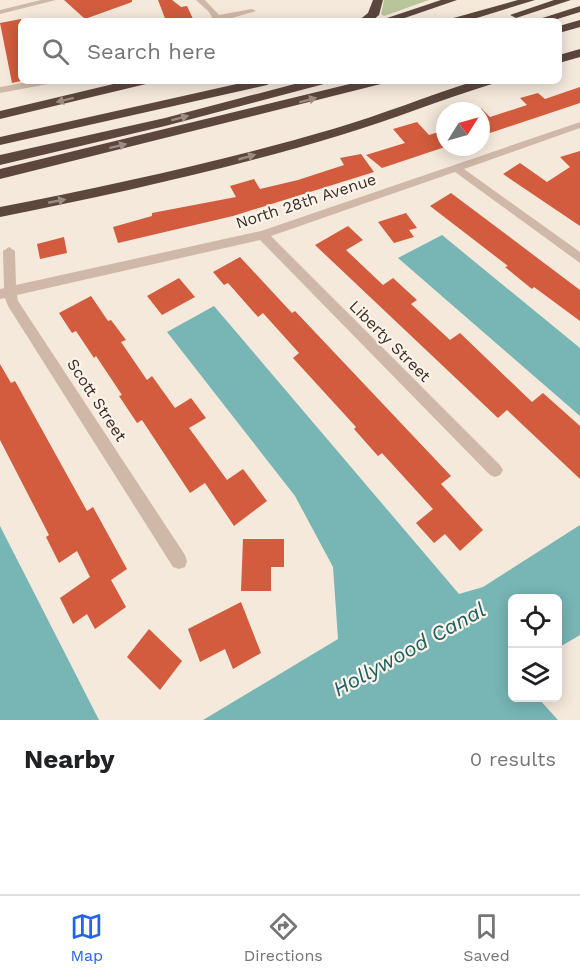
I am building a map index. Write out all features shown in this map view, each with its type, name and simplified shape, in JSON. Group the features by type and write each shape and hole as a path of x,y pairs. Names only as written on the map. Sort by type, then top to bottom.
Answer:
{"highway":[{"path":"369,18 374,15 378,0"},
{"path":"394,18 452,0"},
{"path":"465,18 530,0"},
{"path":"504,18 566,0"},
{"path":"549,18 580,9"},
{"path":"562,29 580,23"},
{"path":"562,58 580,53"},
{"path":"0,115 129,84"},
{"path":"0,131 206,84"},
{"path":"0,141 254,84"},
{"path":"0,160 165,122 309,84"},
{"path":"0,174 365,84"},
{"path":"0,212 238,160 338,132 479,84"}],"street":[{"path":"0,12 52,0"},
{"path":"200,0 218,18"},
{"path":"234,18 254,15 251,4 254,0"},
{"path":"0,90 32,84"},
{"name":"North 28th Avenue","path":"5,292 262,235 580,125"},
{"path":"456,168 580,258"},
{"name":"Liberty Street","path":"262,235 495,470"},
{"name":"Scott Street","path":"9,251 5,292 178,561"}],"green space":[{"path":"384,0 429,0 384,16 381,14"}],"water":[{"path":"442,235 580,348 580,416 398,258"},
{"name":"Hollywood Canal","path":"214,306 459,594 483,587 580,525 580,635 562,646 562,594 508,594 508,702 542,702 558,720 203,720 338,639 333,567 295,496 167,332"},
{"path":"0,526 99,720 0,720"}],"building":[{"path":"64,0 132,0 132,2 84,18"},
{"path":"158,0 172,0 181,7 187,6 193,18 165,18"},
{"path":"18,20 18,82 12,83 0,23"},
{"path":"580,87 580,103 490,133 490,117 527,105 520,98 538,93 545,99"},
{"path":"417,122 429,135 436,133 436,150 382,168 366,155 405,143 393,129"},
{"path":"580,151 580,226 503,174 520,163 547,182 570,167 560,157"},
{"path":"361,154 374,172 233,216 118,243 113,227 152,216 152,213 236,197 230,186 254,179 260,189 298,180 344,165 340,158"},
{"path":"451,193 580,290 580,321 534,287 532,289 505,267 508,266 430,206"},
{"path":"406,213 417,228 409,230 414,237 394,243 378,222"},
{"path":"348,226 363,240 346,250 383,285 393,278 417,300 411,304 450,340 460,333 532,402 543,393 580,426 580,479 507,410 498,418 315,245"},
{"path":"64,237 67,253 40,259 37,244"},
{"path":"240,257 292,313 295,311 451,476 441,484 483,530 460,551 445,534 434,543 416,523 433,509 382,453 378,456 354,429 356,427 293,358 299,353 263,313 258,317 228,283 224,285 213,272"},
{"path":"179,278 195,297 162,315 147,296"},
{"path":"91,296 108,321 111,320 126,340 121,342 147,380 152,376 175,408 191,398 206,418 189,428 227,480 243,469 267,501 234,526 205,483 190,493 142,420 137,423 119,396 122,395 96,356 94,358 76,331 72,333 59,313"},
{"path":"0,364 11,383 15,381 87,511 93,507 127,569 111,580 126,607 95,629 87,614 73,624 60,598 90,577 77,551 59,563 46,537 49,535 0,440"},
{"path":"243,539 284,539 284,567 271,567 271,591 241,591"},
{"path":"241,602 261,653 233,669 225,649 200,662 188,629"},
{"path":"149,629 182,661 160,690 127,657"}]}
